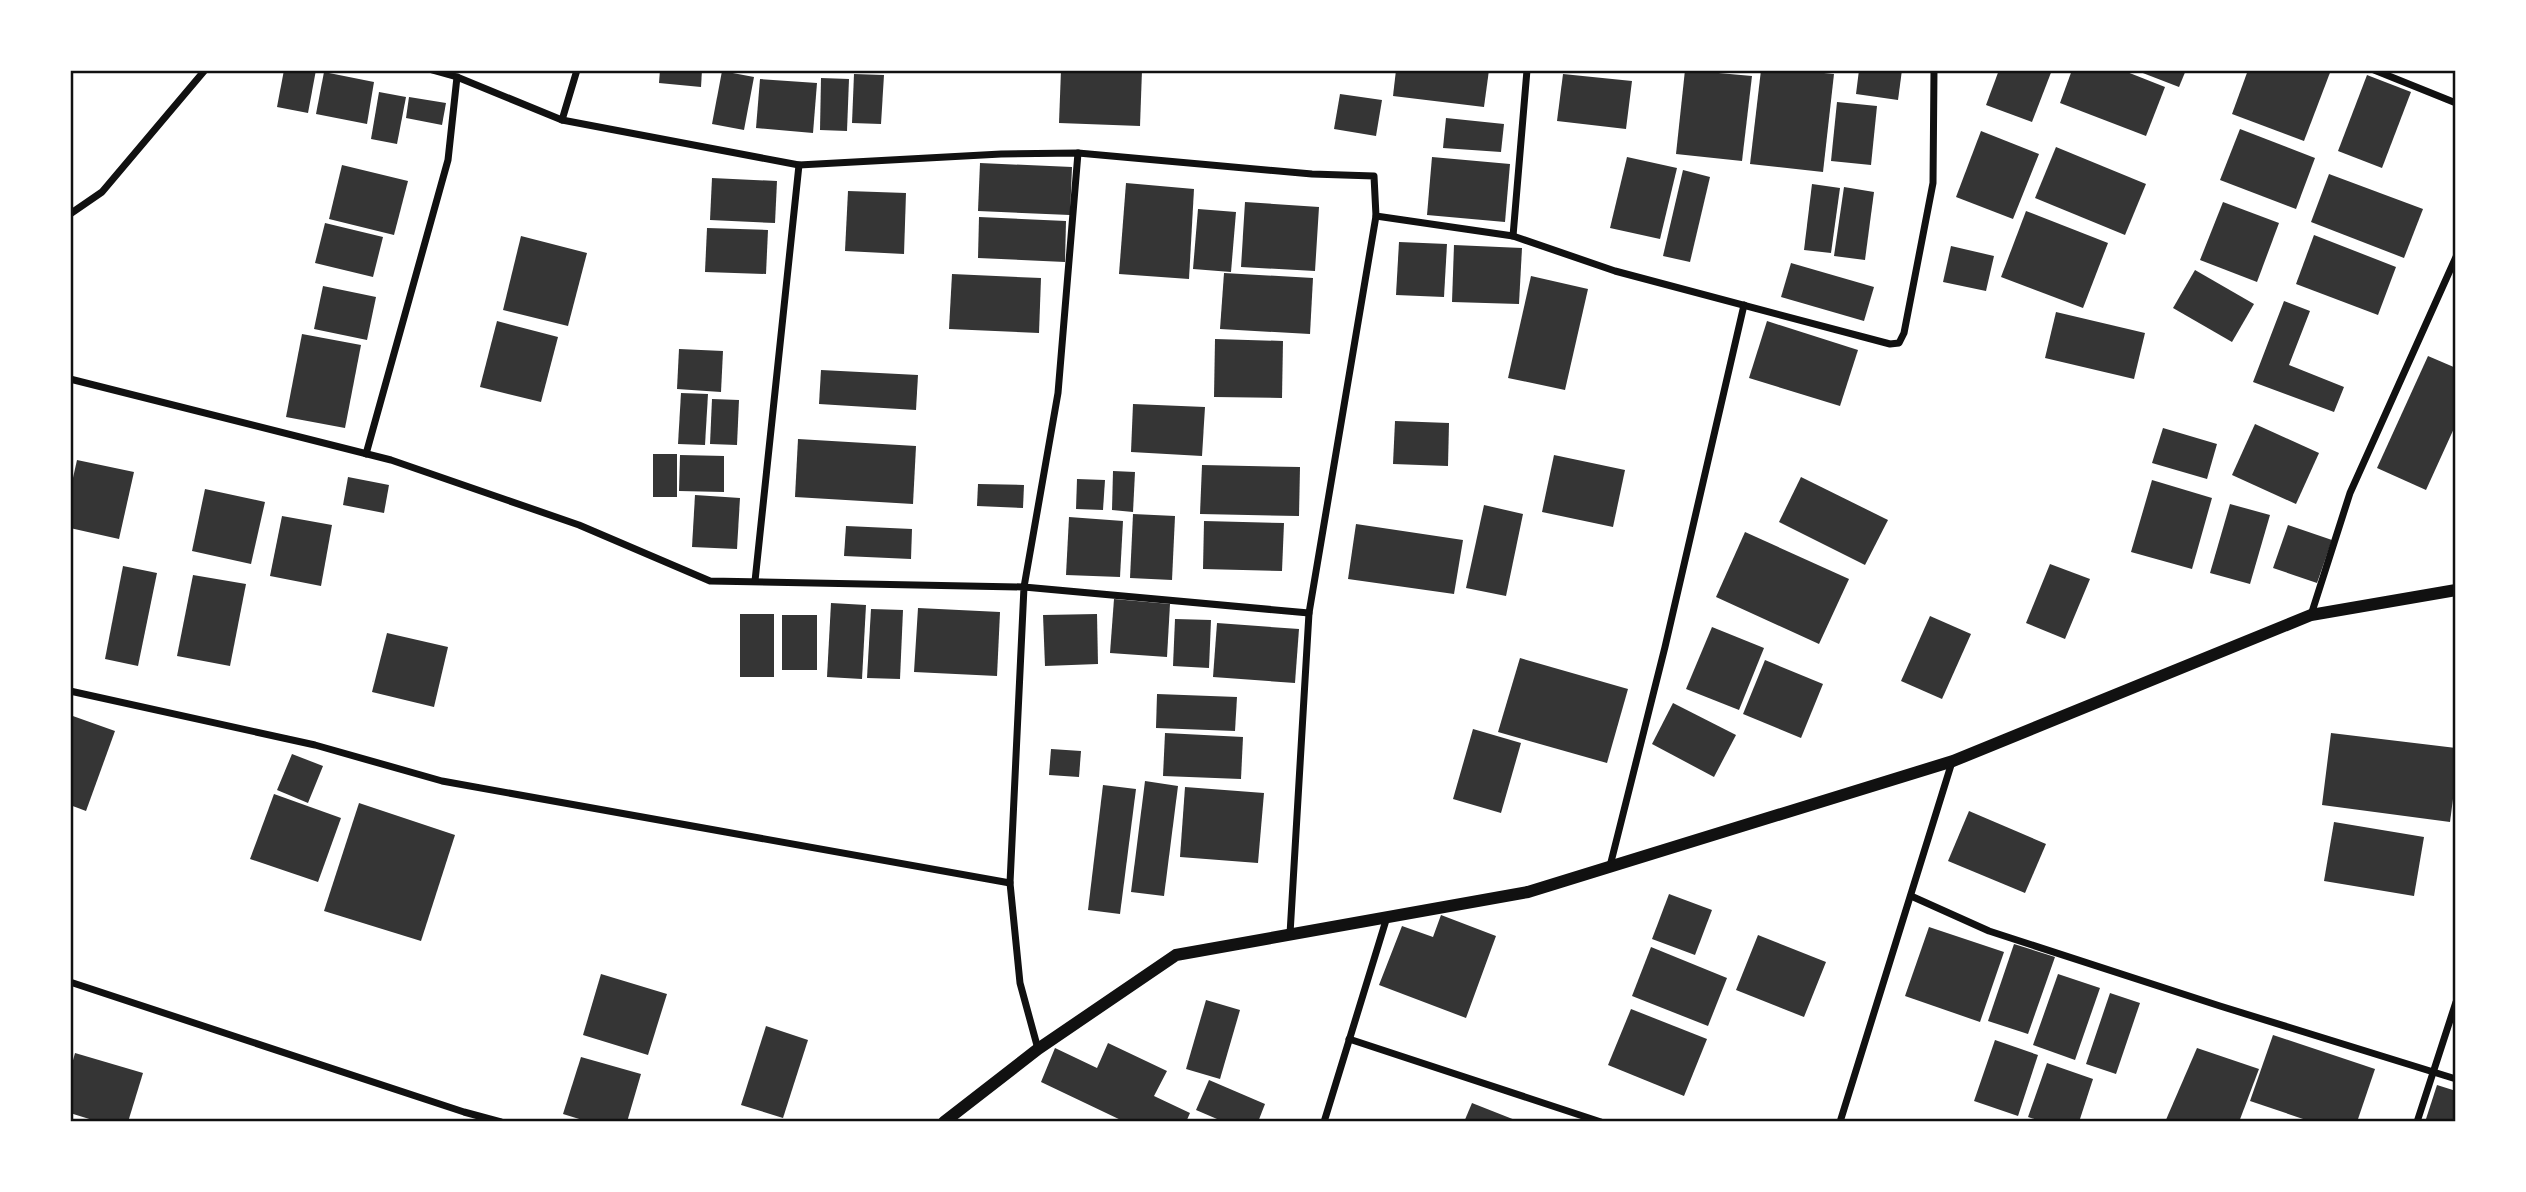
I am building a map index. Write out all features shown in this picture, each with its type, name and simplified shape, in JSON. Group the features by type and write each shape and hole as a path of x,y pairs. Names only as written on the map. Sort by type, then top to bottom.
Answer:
{"street":[{"path":"70,214 102,192 205,70"},
{"path":"432,70 562,120 799,165 1001,154 1078,153 1312,174 1374,176 1376,216 1309,613 1290,934"},
{"path":"562,120 577,70"},
{"path":"1513,236 1527,70"},
{"path":"1376,216 1513,236 1615,271 1890,344 1899,343 1904,333 1933,183 1934,70"},
{"path":"2374,70 2456,103"},
{"path":"366,454 447,160 457,78"},
{"path":"1038,1049 1020,984 1010,883 1024,587 1058,393 1078,153"},
{"path":"755,581 799,165"},
{"path":"2311,615 2350,494 2456,257"},
{"path":"1610,867 1665,647 1744,305"},
{"path":"70,379 366,454 579,525 710,580 1024,587 1309,613"},
{"path":"944,1122 1038,1049 1176,955 1528,892 1953,761 2311,615 2456,590"},
{"path":"70,691 315,745 442,781 1010,883"},
{"path":"1840,1122 1953,761"},
{"path":"1911,896 1989,932 2456,1079"},
{"path":"1324,1122 1387,917"},
{"path":"70,982 501,1122"},
{"path":"2417,1122 2456,1002"},
{"path":"1349,1039 1601,1122"}],"building":[{"path":"284,70 316,70 308,113 277,107"},
{"path":"660,70 702,70 701,87 659,83"},
{"path":"1061,70 1142,70 1140,126 1059,123"},
{"path":"1396,70 1489,70 1484,107 1393,96"},
{"path":"1685,70 1752,76 1742,161 1676,154"},
{"path":"1761,70 1834,74 1823,172 1750,164"},
{"path":"1859,70 1902,70 1898,100 1856,94"},
{"path":"1999,70 2052,70 2032,122 1986,105"},
{"path":"2072,70 2122,70 2165,87 2146,136 2060,103"},
{"path":"2135,70 2186,70 2179,87"},
{"path":"2248,70 2331,70 2304,141 2232,114"},
{"path":"722,71 754,77 744,130 712,124"},
{"path":"324,72 374,82 367,124 316,114"},
{"path":"854,74 884,75 881,124 852,123"},
{"path":"1563,74 1632,81 1626,129 1557,121"},
{"path":"2367,75 2411,92 2382,168 2338,151"},
{"path":"821,78 849,79 847,131 820,130"},
{"path":"760,79 817,83 813,133 756,128"},
{"path":"379,92 406,97 397,144 371,139"},
{"path":"1340,94 1382,100 1376,136 1334,129"},
{"path":"409,97 446,103 442,125 406,118"},
{"path":"1837,102 1877,106 1871,165 1831,161"},
{"path":"1446,118 1504,124 1501,152 1443,148"},
{"path":"2240,129 2315,158 2296,209 2220,180"},
{"path":"1981,131 2039,154 2013,219 1956,197"},
{"path":"2056,147 2146,184 2125,235 2035,198"},
{"path":"1432,157 1510,164 1505,222 1427,215"},
{"path":"1627,157 1677,168 1660,239 1610,228"},
{"path":"980,163 1072,167 1070,215 978,211"},
{"path":"342,165 408,181 394,235 329,219"},
{"path":"1683,170 1710,177 1690,262 1663,256"},
{"path":"2329,174 2423,209 2404,258 2311,222"},
{"path":"712,178 777,181 775,223 710,220"},
{"path":"1126,183 1194,189 1189,279 1119,274"},
{"path":"1812,184 1840,188 1831,253 1804,250"},
{"path":"1844,187 1874,192 1865,260 1834,256"},
{"path":"848,191 906,193 904,254 845,251"},
{"path":"1245,202 1319,207 1315,271 1241,267"},
{"path":"2223,202 2279,223 2257,282 2200,260"},
{"path":"1198,209 1236,212 1231,272 1193,269"},
{"path":"2026,211 2108,243 2083,308 2001,277"},
{"path":"979,217 1066,221 1065,262 978,258"},
{"path":"325,223 383,237 373,277 315,263"},
{"path":"707,228 768,230 766,274 705,272"},
{"path":"2314,235 2396,267 2378,315 2296,284"},
{"path":"521,236 587,253 568,326 503,310"},
{"path":"1399,242 1447,244 1444,297 1396,295"},
{"path":"1454,245 1522,248 1519,304 1452,302"},
{"path":"1951,246 1994,256 1986,291 1943,282"},
{"path":"1791,263 1874,287 1864,321 1781,297"},
{"path":"2195,270 2254,304 2232,342 2173,308"},
{"path":"1224,273 1313,278 1310,334 1220,329"},
{"path":"952,274 1041,278 1039,333 949,329"},
{"path":"1531,276 1588,289 1565,390 1508,378"},
{"path":"323,286 376,297 367,340 314,329"},
{"path":"2284,301 2310,311 2289,365 2344,387 2334,412 2253,382"},
{"path":"2056,312 2145,333 2134,379 2045,358"},
{"path":"497,321 558,337 541,402 480,387"},
{"path":"1767,321 1858,350 1840,406 1749,378"},
{"path":"302,334 361,345 345,428 286,417"},
{"path":"1215,339 1283,341 1282,398 1214,397"},
{"path":"679,349 723,351 721,392 677,389"},
{"path":"2428,356 2456,368 2456,424 2426,490 2377,468"},
{"path":"821,370 918,375 916,410 819,404"},
{"path":"681,393 708,394 705,445 678,444"},
{"path":"712,399 739,400 737,445 710,444"},
{"path":"1133,404 1205,407 1202,456 1131,452"},
{"path":"1395,421 1449,423 1448,466 1393,464"},
{"path":"2255,424 2319,453 2296,504 2232,475"},
{"path":"2163,428 2217,444 2207,479 2152,463"},
{"path":"798,439 916,446 913,504 795,497"},
{"path":"653,454 677,454 677,497 653,497"},
{"path":"680,455 724,456 724,492 679,491"},
{"path":"1554,455 1625,470 1613,527 1542,512"},
{"path":"77,460 134,472 119,539 70,528 70,491"},
{"path":"1202,465 1300,467 1299,516 1200,514"},
{"path":"1113,471 1135,472 1133,512 1112,510"},
{"path":"348,477 389,485 384,513 343,505"},
{"path":"1801,477 1888,520 1865,565 1779,522"},
{"path":"1077,479 1105,480 1103,510 1076,509"},
{"path":"2152,480 2212,498 2192,569 2131,552"},
{"path":"978,484 1024,485 1023,508 977,506"},
{"path":"205,489 265,502 251,564 192,551"},
{"path":"695,495 740,498 737,549 692,547"},
{"path":"2230,504 2270,515 2250,584 2210,573"},
{"path":"1484,505 1523,514 1506,596 1466,588"},
{"path":"1133,514 1175,516 1172,580 1130,578"},
{"path":"282,516 332,525 321,586 270,576"},
{"path":"1069,517 1123,521 1120,577 1066,575"},
{"path":"1204,521 1284,523 1282,571 1203,569"},
{"path":"1356,524 1463,540 1454,594 1348,579"},
{"path":"2288,525 2332,540 2317,583 2273,568"},
{"path":"846,526 912,529 911,559 844,556"},
{"path":"1745,532 1849,579 1819,644 1716,597"},
{"path":"2050,564 2090,579 2065,639 2026,623"},
{"path":"123,566 157,573 138,666 105,659"},
{"path":"193,575 246,584 230,666 177,656"},
{"path":"1114,599 1170,604 1167,657 1110,653"},
{"path":"831,603 866,605 862,679 827,677"},
{"path":"918,608 1000,612 997,676 914,672"},
{"path":"871,609 903,610 900,679 867,678"},
{"path":"740,614 774,614 774,677 740,677"},
{"path":"1097,614 1098,664 1045,666 1043,615"},
{"path":"782,615 817,615 817,670 782,670"},
{"path":"1930,616 1971,634 1942,699 1901,681"},
{"path":"1175,619 1211,620 1209,668 1173,666"},
{"path":"1217,623 1299,629 1295,683 1213,677"},
{"path":"1712,627 1764,648 1739,710 1686,689"},
{"path":"387,633 448,647 434,707 372,692"},
{"path":"1520,658 1628,689 1607,763 1498,732"},
{"path":"1765,660 1823,684 1801,738 1743,714"},
{"path":"1157,694 1237,697 1235,731 1156,728"},
{"path":"1673,703 1736,735 1714,777 1652,744"},
{"path":"70,715 115,731 86,811 70,805"},
{"path":"1473,729 1521,743 1501,813 1453,799"},
{"path":"1165,733 1243,737 1241,779 1163,776"},
{"path":"2331,733 2456,748 2456,776 2450,822 2322,805"},
{"path":"1051,749 1081,751 1079,777 1049,775"},
{"path":"292,754 323,766 308,803 277,790"},
{"path":"1145,781 1178,786 1164,896 1131,892"},
{"path":"1103,785 1136,789 1120,914 1088,910"},
{"path":"1185,787 1264,793 1258,863 1180,857"},
{"path":"274,794 341,818 318,882 250,859"},
{"path":"359,803 455,835 421,941 324,911"},
{"path":"1969,811 2046,844 2025,893 1948,861"},
{"path":"2334,822 2424,837 2414,896 2324,881"},
{"path":"1669,894 1712,910 1695,955 1652,939"},
{"path":"1441,915 1496,936 1466,1018 1379,985 1402,926 1433,937"},
{"path":"1929,927 2004,952 1980,1022 1905,996"},
{"path":"1758,935 1826,962 1804,1017 1736,990"},
{"path":"2014,944 2055,957 2028,1034 1988,1021"},
{"path":"1651,947 1727,978 1708,1026 1632,996"},
{"path":"601,974 667,994 648,1055 583,1035"},
{"path":"2058,974 2100,988 2075,1060 2033,1045"},
{"path":"2110,993 2140,1003 2116,1074 2086,1064"},
{"path":"1206,1000 1240,1010 1220,1079 1186,1069"},
{"path":"1631,1009 1707,1039 1684,1096 1608,1065"},
{"path":"766,1026 808,1040 783,1118 741,1105"},
{"path":"2273,1035 2375,1069 2357,1122 2312,1122 2250,1101"},
{"path":"1995,1040 2038,1055 2018,1116 1974,1101"},
{"path":"1108,1043 1167,1071 1154,1096 1190,1113 1186,1122 1125,1122 1041,1082 1055,1048 1097,1068"},
{"path":"2197,1048 2259,1069 2239,1122 2165,1122"},
{"path":"75,1053 143,1073 128,1122 99,1122 70,1113 70,1071"},
{"path":"581,1057 641,1074 627,1122 589,1122 563,1114"},
{"path":"2047,1063 2093,1079 2079,1122 2044,1122 2028,1117"},
{"path":"1209,1080 1265,1104 1258,1122 1224,1122 1196,1110"},
{"path":"2437,1085 2456,1091 2456,1122 2425,1122"},
{"path":"1472,1103 1515,1120 1464,1122"}]}
